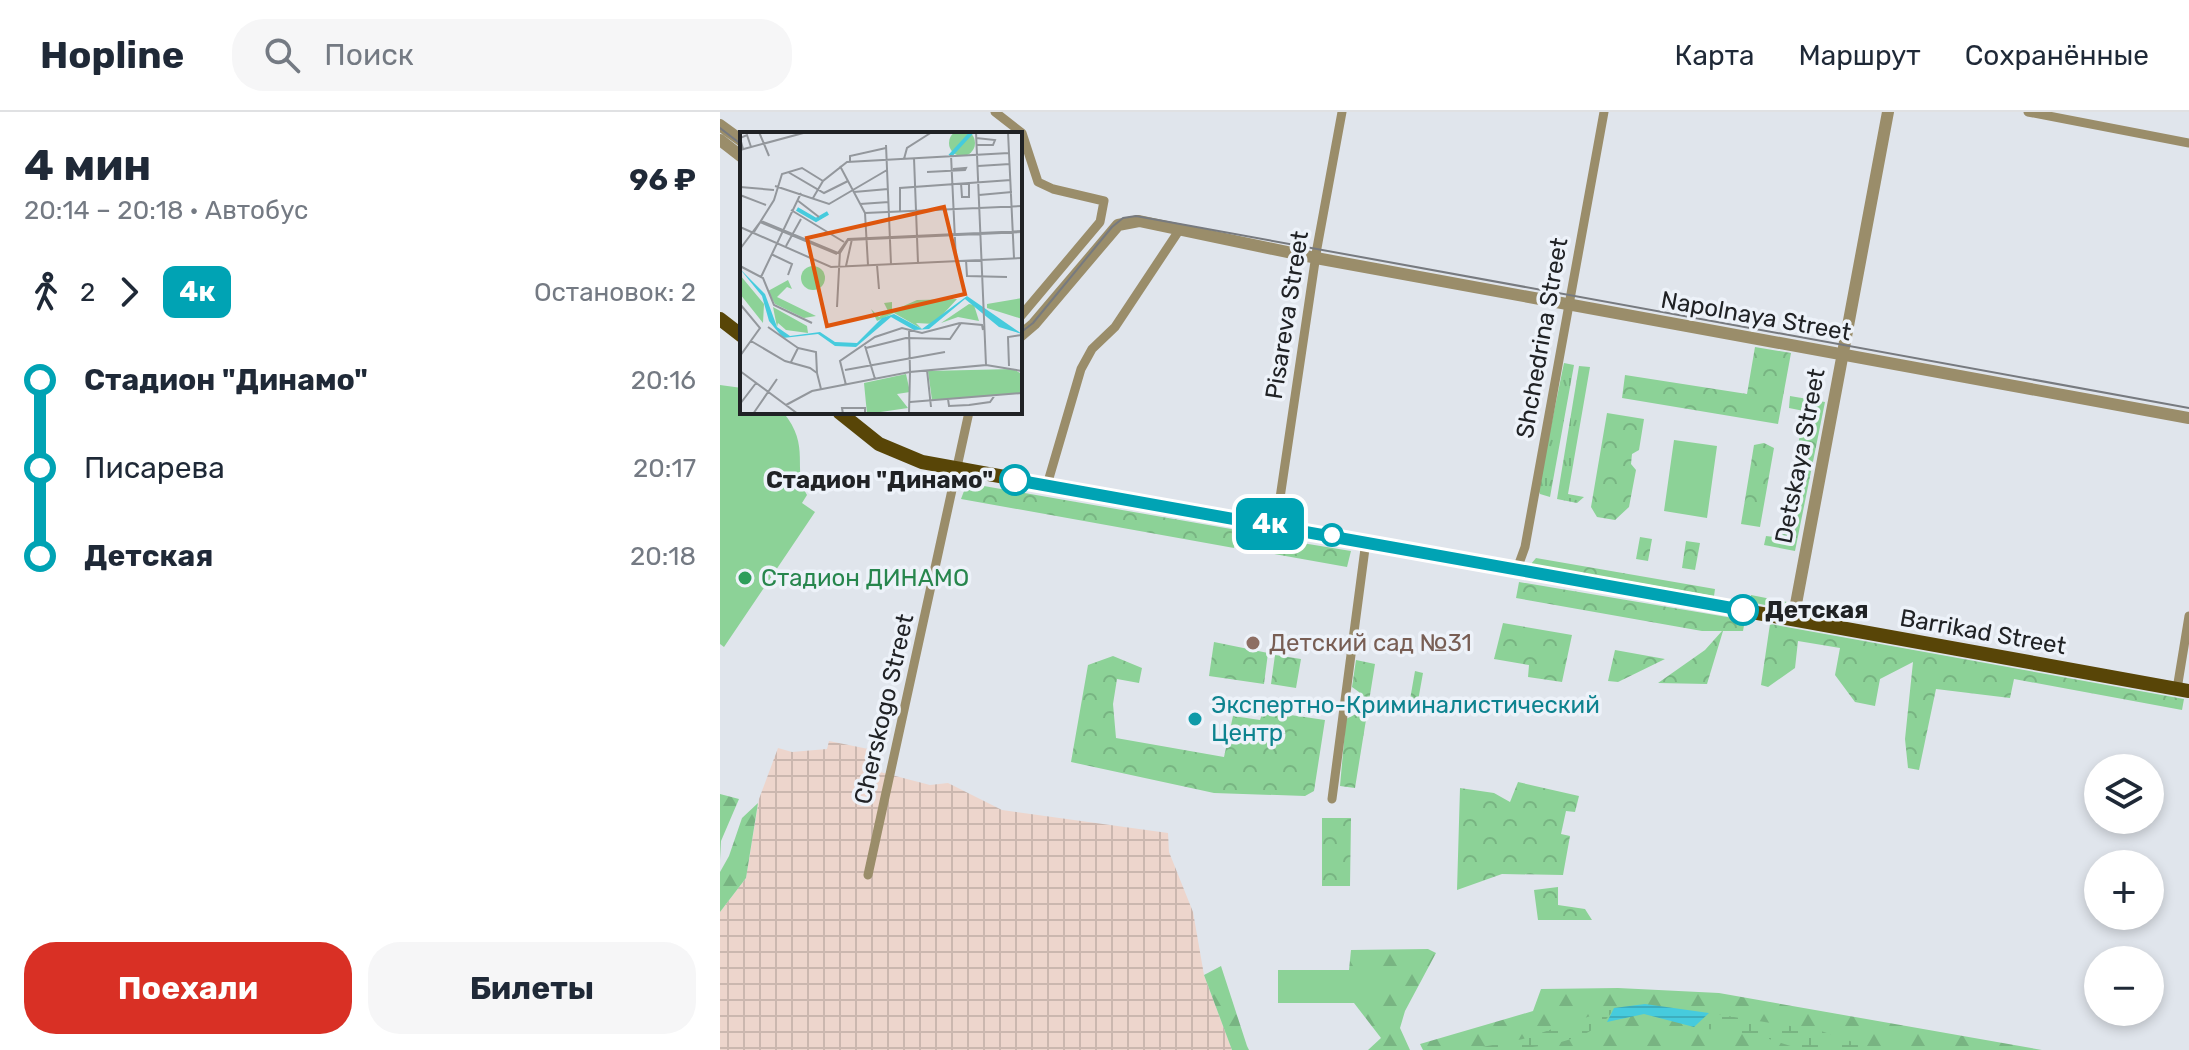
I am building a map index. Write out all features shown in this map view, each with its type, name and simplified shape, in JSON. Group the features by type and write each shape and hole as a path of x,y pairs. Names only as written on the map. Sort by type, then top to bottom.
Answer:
{"main road":[{"path":"720,319 740,334"},
{"name":"Barrikad Street","path":"842,414 898,455 959,469 2183,690"}],"street":[{"path":"995,112 1021,132"},
{"name":"Pisareva Street","path":"1276,525 1316,258 1342,112"},
{"name":"Shchedrina Street","path":"1517,569 1525,547 1604,112"},
{"name":"Detskaya Street","path":"1793,620 1888,112"},
{"path":"2028,112 2189,143"},
{"path":"720,125 740,140"},
{"path":"1022,133 1038,182 1053,189 1104,201 1100,222 1022,315"},
{"path":"720,140 740,155"},
{"name":"Napolnaya Street","path":"1022,334 1118,225 1139,221 1316,258 2189,418"},
{"path":"1047,485 1081,369 1092,349 1115,327 1180,229"},
{"name":"Cherskogo Street","path":"868,875 969,414"},
{"path":"1332,799 1366,541"},
{"path":"2183,690 2189,616"}],"shaded area":[{"path":"829,741 883,752 880,772 930,785 948,783 1002,810 1168,833 1169,852 1193,912 1204,975 1232,1050 720,1050 720,912 746,878 759,799 778,748 792,752 827,749"}],"green space":[{"path":"1755,347 1791,353 1778,424 1622,398 1625,375 1747,394"},
{"path":"1564,363 1574,365 1550,497 1540,494 1538,489"},
{"path":"1579,366 1590,367 1568,494 1584,497 1577,503 1557,499"},
{"name":"Стадион ДИНАМО","path":"720,385 740,388 740,414 784,414 797,436 801,476 807,495 802,503 815,512 724,647 720,644"},
{"path":"1790,396 1825,402 1795,551 1764,545 1766,536 1782,538 1804,411 1789,408"},
{"path":"1607,413 1644,419 1639,450 1632,454 1631,464 1636,470 1629,507 1615,520 1597,517 1591,507"},
{"path":"1674,440 1717,446 1707,518 1664,511"},
{"path":"1764,443 1774,448 1760,527 1741,524 1754,445"},
{"path":"967,483 1237,530 1234,548 961,499"},
{"path":"1254,535 1351,551 1347,567 1251,550"},
{"path":"1640,537 1652,539 1648,561 1636,559"},
{"path":"1686,541 1700,543 1695,570 1682,568"},
{"path":"1536,558 1715,589 1714,596 1531,564"},
{"path":"1519,582 1745,620 1743,631 1723,631 1707,684 1658,683 1705,650 1722,631 1702,631 1516,598"},
{"path":"1751,595 1787,602 1780,608 1750,602"},
{"path":"1503,623 1572,635 1562,682 1528,677 1529,665 1494,659"},
{"path":"1770,624 2184,699 2182,710 2014,679 2010,698 1936,689 1919,770 1908,768 1905,739 1913,662 1880,679 1875,706 1855,702 1835,675 1840,648 1798,641 1795,668 1768,687 1761,685"},
{"path":"1214,642 1268,653 1264,684 1209,676"},
{"path":"1615,650 1665,659 1618,682 1608,681"},
{"path":"1275,655 1301,659 1296,688 1271,684"},
{"path":"1113,656 1142,668 1139,683 1117,679 1113,704 1116,738 1224,757 1233,716 1260,720 1263,711 1325,720 1314,791 1305,796 1214,793 1071,762 1088,665"},
{"path":"1356,660 1375,664 1355,788 1340,786 1346,719 1356,714 1359,692 1352,687"},
{"path":"1415,671 1423,673 1416,712 1408,711"},
{"path":"1518,782 1579,796 1575,812 1566,811 1561,834 1570,836 1563,875 1502,874 1457,890 1460,788 1494,793 1510,802"},
{"path":"720,794 739,799 721,841 720,860"},
{"path":"758,803 746,878 720,912 720,872 742,818"},
{"path":"1322,818 1351,818 1350,886 1322,886"},
{"path":"1558,887 1558,905 1585,909 1592,920 1538,920 1534,890"},
{"path":"1428,949 1436,953 1405,1011 1400,1028 1410,1050 1368,1050 1381,1038 1354,1003 1380,1003 1349,970 1351,950"},
{"path":"1221,966 1249,1050 1232,1050 1204,975"},
{"path":"1278,970 1380,970 1380,1003 1278,1003"},
{"path":"1618,988 1719,993 2042,1050 1423,1050 1420,1044 1533,1011 1541,989"},
{"path":"1614,1008 1603,1022 1569,1040 1526,1048 1467,1050 1523,1039"},
{"path":"1709,1013 1821,1031 1876,1050 1803,1050 1763,1037 1694,1027"}],"water":[{"path":"1645,1004 1709,1013 1694,1027 1644,1014 1607,1022 1614,1008"}],"tram line":[{"path":"720,128 740,143"},
{"path":"1022,331 1033,323 1112,227 1123,218 1136,216 2189,408"}],"bus line":[{"name":"4к","path":"1015,480 1743,610"}],"place":[{"name":"Стадион \"Динамо\"","path":"1015,480"},
{"name":"Стадион ДИНАМО","path":"745,578"},
{"name":"Детская","path":"1743,610"},
{"name":"Детский сад №31","path":"1253,643"},
{"name":"Экспертно-Криминалистический Центр","path":"1195,719"}]}
